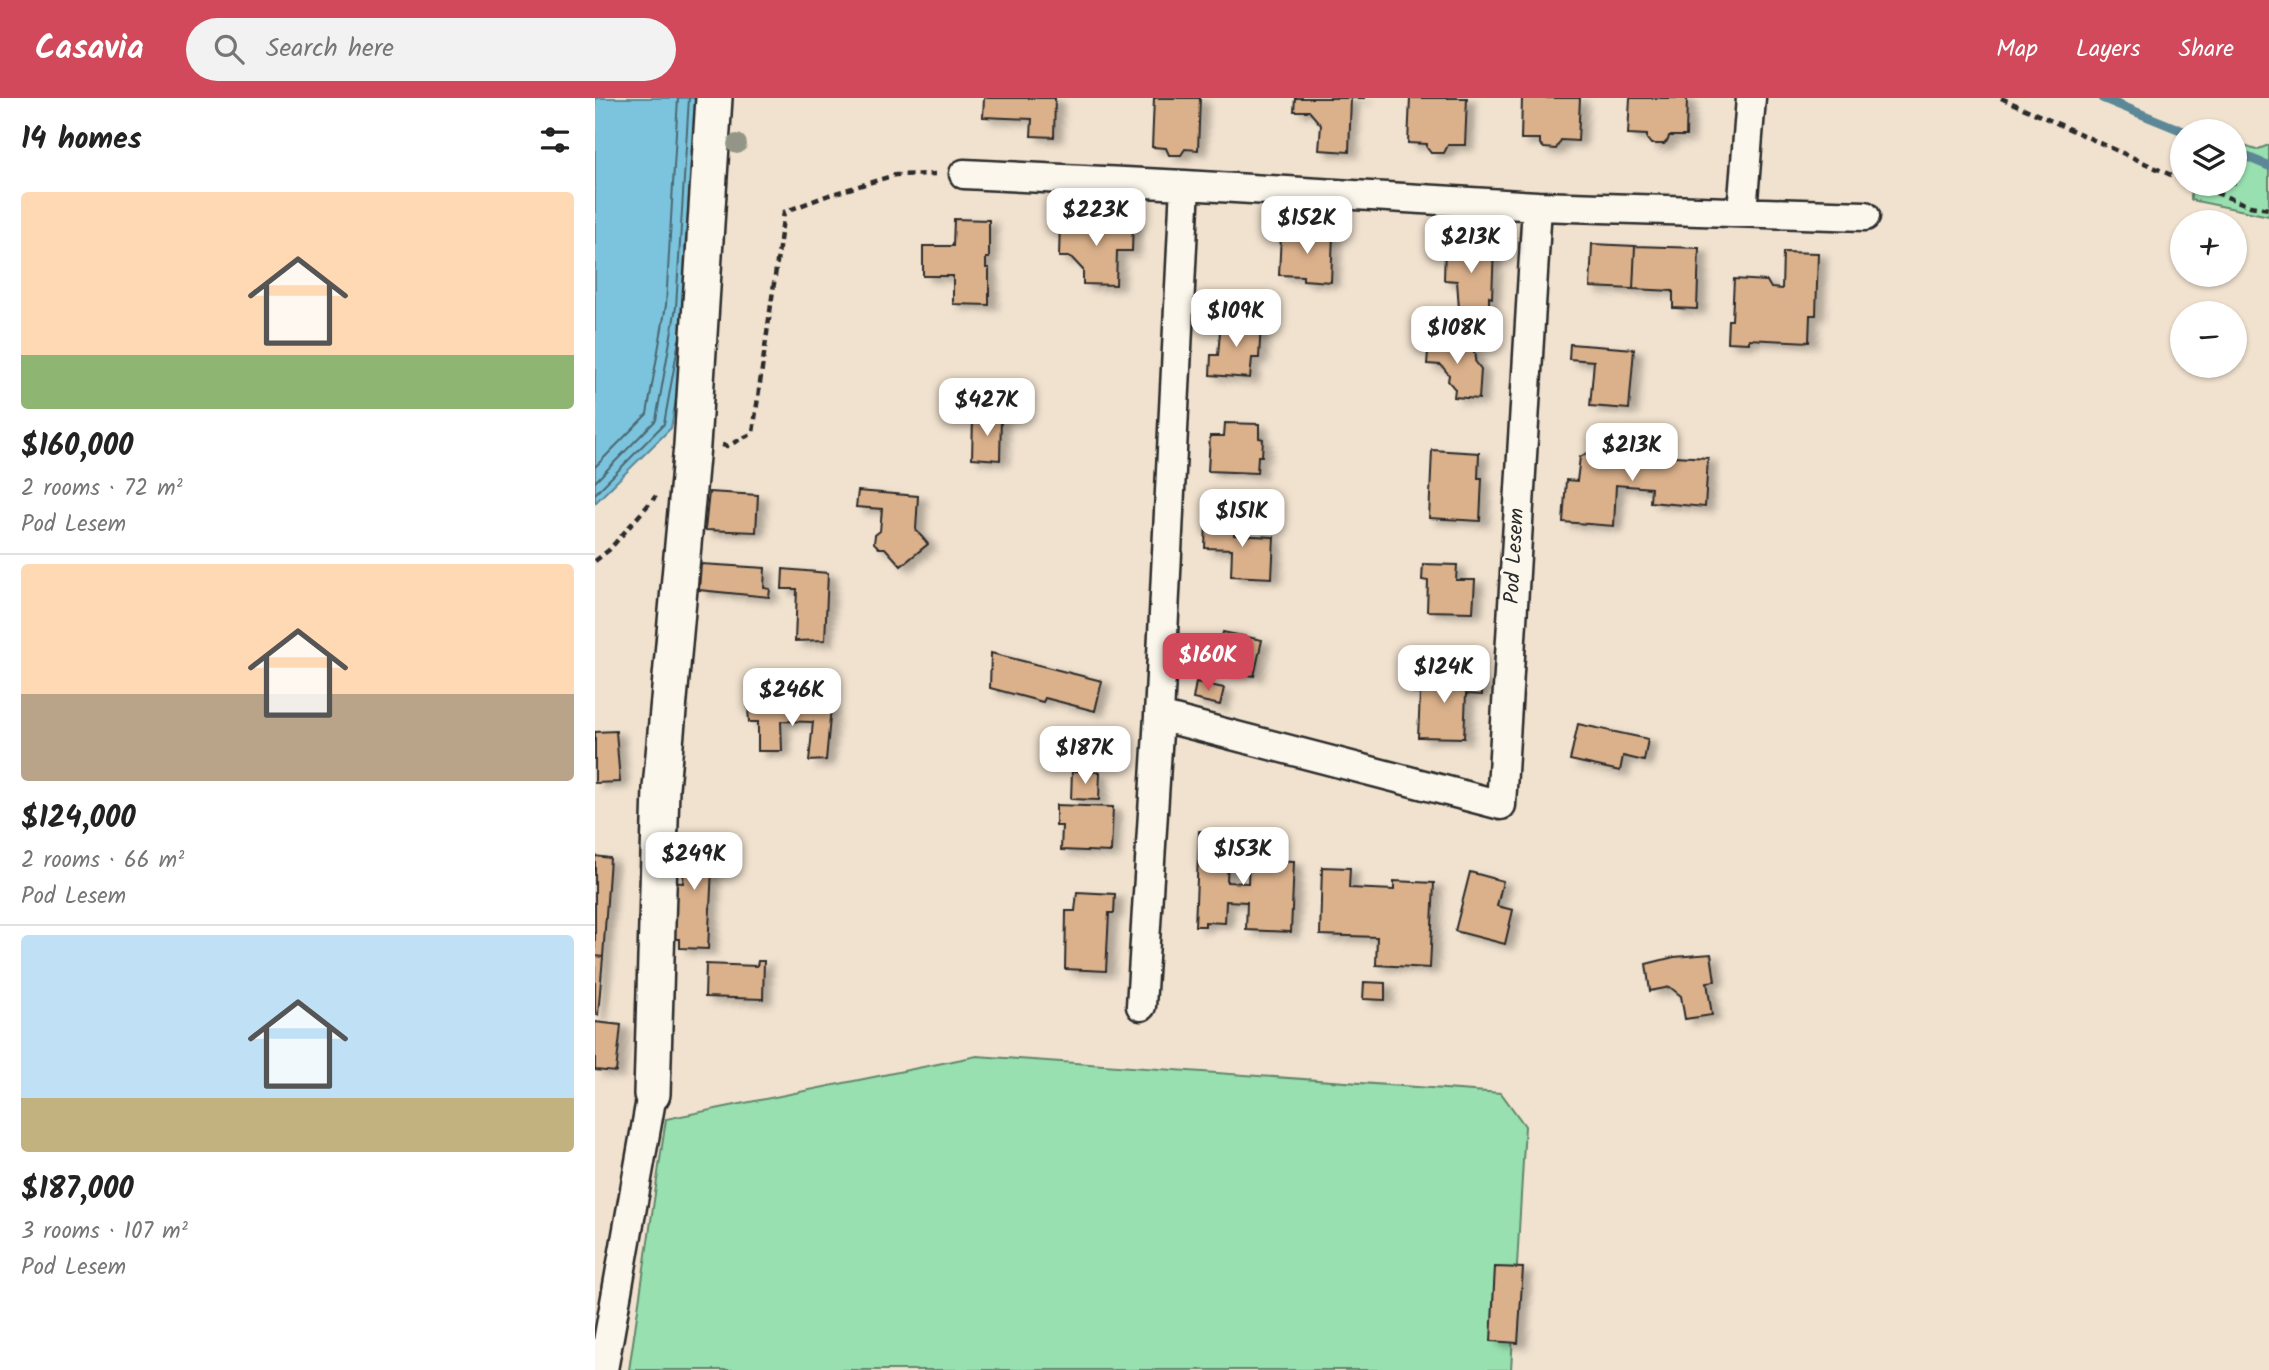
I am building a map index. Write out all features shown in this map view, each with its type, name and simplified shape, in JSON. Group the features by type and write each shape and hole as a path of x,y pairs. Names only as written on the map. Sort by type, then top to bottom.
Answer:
{"street":[{"path":"603,1370 652,1094 660,788 692,445 714,98"},
{"path":"1742,212 1751,98"},
{"path":"964,174 1537,206 1865,216"},
{"path":"1141,1006 1159,716 1185,185"},
{"name":"Pod Lesem","path":"1159,716 1500,805 1537,206"}],"path":[{"path":"2001,98 2170,175"},
{"path":"692,445 727,446 753,433 784,212 895,175 964,174"},
{"path":"2224,196 2250,206 2269,209"},
{"path":"595,561 609,550 661,488"}],"green space":[{"path":"2269,145 2269,216 2191,200 2191,196 2247,196 2247,147 2256,150"},
{"path":"977,1056 1501,1093 1525,1126 1511,1370 629,1370 666,1119"}],"water":[{"path":"595,98 705,98 692,309 671,428 595,503"}],"building":[{"path":"984,98 1055,98 1054,137 1031,136 1032,119 983,117"},
{"path":"1154,98 1200,98 1198,150 1185,149 1181,155 1169,155 1166,148 1152,147"},
{"path":"1295,98 1351,98 1349,152 1319,150 1321,125 1309,111 1294,111"},
{"path":"1410,98 1467,98 1465,145 1448,145 1444,153 1431,153 1427,144 1408,143"},
{"path":"1522,98 1580,98 1578,141 1561,140 1556,149 1544,148 1540,139 1521,139"},
{"path":"1630,98 1687,98 1686,136 1669,136 1664,144 1651,144 1647,135 1628,134"},
{"path":"954,219 989,220 989,258 986,258 986,268 989,268 989,305 953,304 953,276 923,276 923,246 953,246"},
{"path":"1117,219 1133,219 1132,251 1117,251 1116,285 1083,284 1083,270 1071,257 1059,257 1060,220 1080,221 1080,224 1116,225"},
{"path":"1281,233 1333,235 1331,282 1303,280 1303,276 1279,275"},
{"path":"1592,244 1635,246 1633,289 1590,287"},
{"path":"1445,245 1494,247 1489,310 1459,309 1457,281 1444,280"},
{"path":"1635,246 1699,248 1697,309 1673,308 1673,291 1633,289"},
{"path":"1783,252 1818,253 1816,315 1810,315 1809,342 1749,339 1749,343 1727,342 1728,320 1732,320 1734,279 1767,281 1771,288 1782,289"},
{"path":"1221,320 1261,323 1259,358 1252,358 1250,378 1210,375 1211,355 1218,355"},
{"path":"1429,339 1466,342 1476,355 1475,361 1481,369 1479,399 1454,397 1455,389 1441,365 1427,364"},
{"path":"1570,344 1634,349 1629,409 1590,406 1594,361 1569,359"},
{"path":"973,417 1001,418 1000,460 972,458"},
{"path":"1225,423 1259,424 1259,438 1263,439 1257,473 1208,471 1210,436 1224,436"},
{"path":"1432,450 1479,453 1478,478 1482,478 1480,521 1429,518"},
{"path":"1591,451 1708,458 1705,507 1650,502 1651,488 1616,485 1614,526 1563,522 1566,480 1577,481 1580,457"},
{"path":"858,491 918,496 916,530 928,544 901,566 885,548 879,548 874,543 875,535 880,531 882,509 856,507"},
{"path":"709,492 758,495 756,532 705,530"},
{"path":"1206,520 1235,521 1234,535 1274,537 1272,578 1231,576 1232,549 1205,548"},
{"path":"701,564 765,568 764,588 770,589 769,597 699,590"},
{"path":"1423,564 1457,565 1456,580 1475,580 1473,612 1427,611 1428,581 1422,580"},
{"path":"783,569 828,573 825,640 795,641 797,589 782,589"},
{"path":"1223,632 1262,640 1254,676 1215,668"},
{"path":"991,653 1102,681 1095,711 1045,698 1043,702 990,688"},
{"path":"1415,676 1482,679 1482,695 1466,694 1464,738 1418,737 1420,694 1415,693"},
{"path":"1196,682 1224,688 1220,705 1193,699"},
{"path":"748,694 781,694 781,708 748,708"},
{"path":"831,707 826,760 809,761 813,722 781,721 782,751 758,751 758,722 749,722 748,708"},
{"path":"1578,724 1648,739 1644,761 1623,756 1620,771 1570,760"},
{"path":"616,731 620,782 595,783 595,732"},
{"path":"1072,771 1100,772 1099,800 1071,799"},
{"path":"1056,805 1113,807 1111,852 1061,850 1062,826 1056,826"},
{"path":"1199,831 1229,832 1227,882 1248,883 1249,859 1294,861 1291,932 1246,930 1247,902 1226,901 1225,923 1205,922 1205,926 1195,926"},
{"path":"681,835 717,837 715,868 712,868 708,949 680,948 680,939 674,939 669,882 683,883 684,867 680,867"},
{"path":"595,856 610,858 603,957 595,956"},
{"path":"1322,867 1350,868 1349,888 1394,890 1394,881 1434,883 1430,968 1376,965 1377,937 1320,935"},
{"path":"1470,872 1503,881 1497,906 1513,910 1505,944 1455,931"},
{"path":"1077,892 1115,894 1114,913 1109,913 1106,971 1065,969 1066,911 1075,911"},
{"path":"1711,954 1715,981 1707,982 1712,1015 1685,1019 1681,996 1670,987 1650,991 1646,964 1674,957"},
{"path":"595,956 603,957 598,1015 595,1015"},
{"path":"758,961 764,961 763,999 705,997 706,964 757,966"},
{"path":"1364,982 1385,983 1385,1000 1363,999"},
{"path":"595,1022 621,1025 616,1072 595,1070"},
{"path":"1495,1267 1523,1268 1518,1343 1491,1341"}],"waterway":[{"path":"2102,98 2170,126"},
{"path":"2247,157 2269,166"}]}
